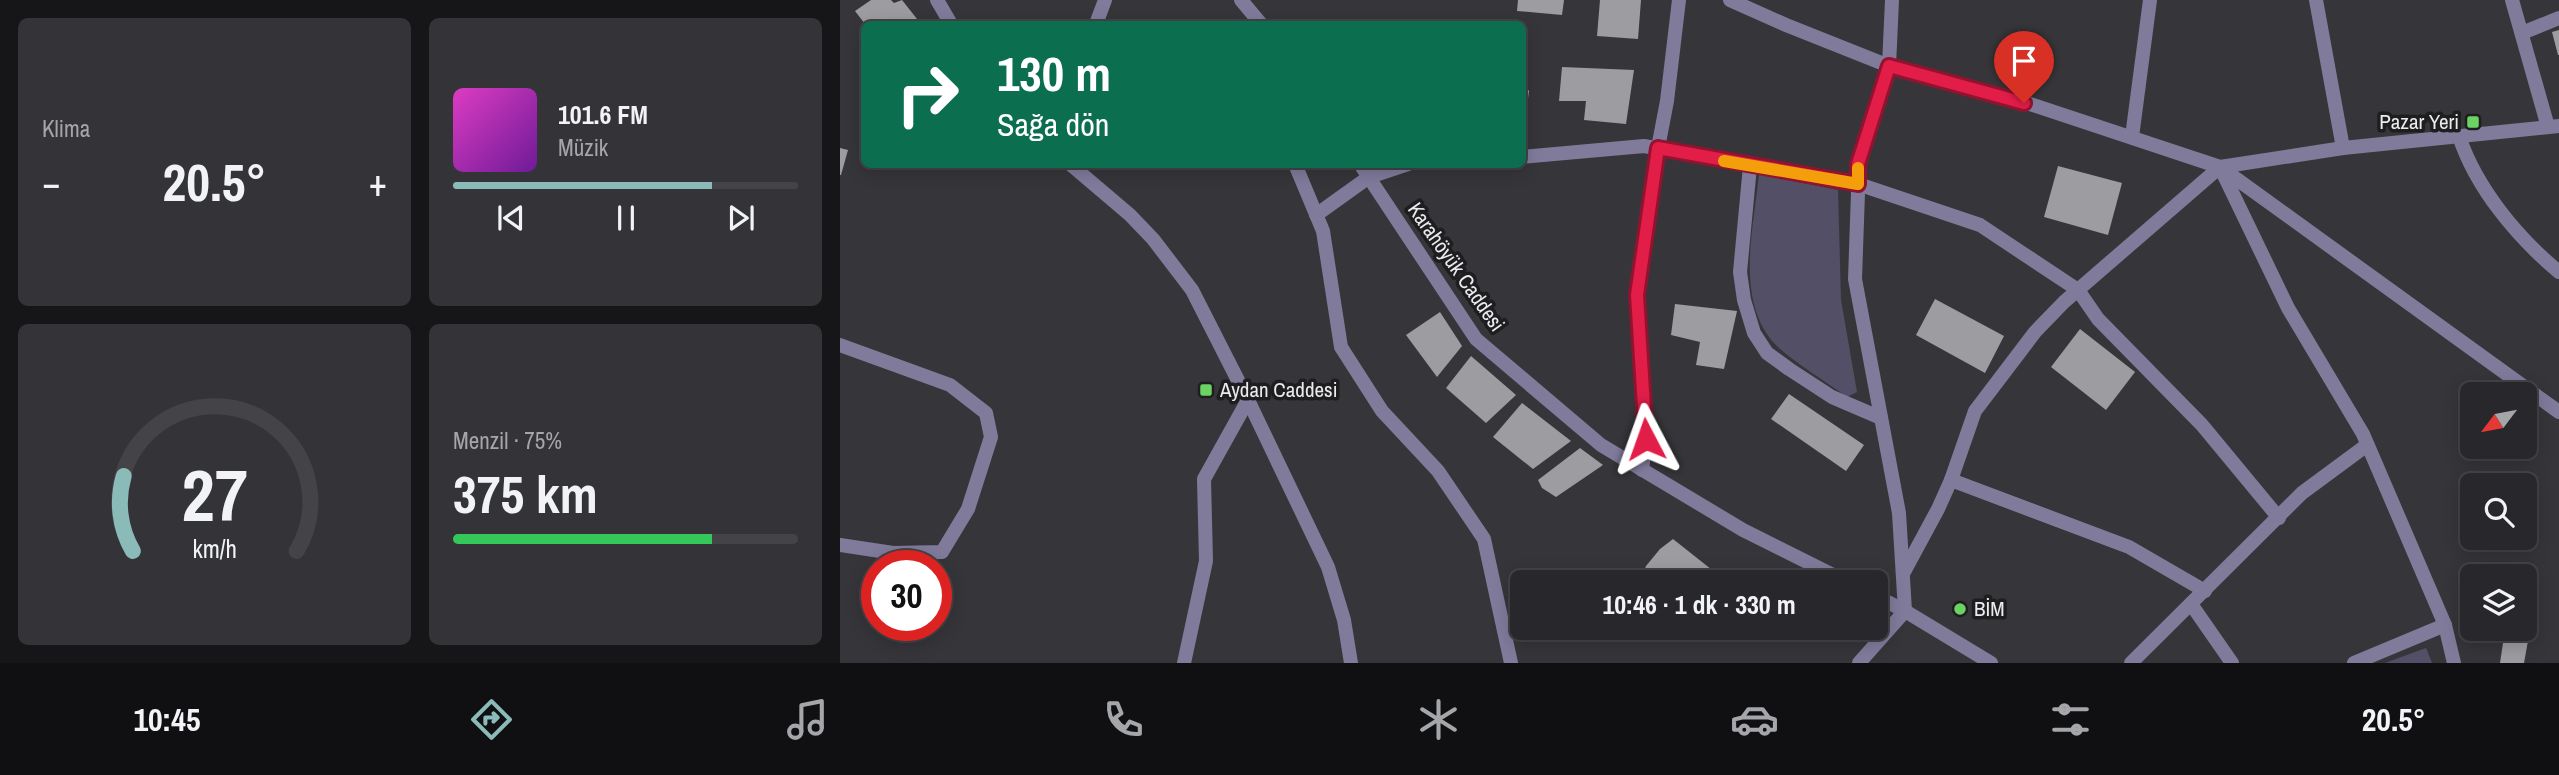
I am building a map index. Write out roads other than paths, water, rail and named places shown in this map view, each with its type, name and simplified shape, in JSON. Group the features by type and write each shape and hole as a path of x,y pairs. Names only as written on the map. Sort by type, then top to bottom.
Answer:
{"street":[{"path":"937,0 949,21"},
{"path":"1097,21 1105,0"},
{"path":"1241,0 1258,21"},
{"path":"1642,470 1646,439 1637,295 1667,101 1679,0"},
{"path":"1730,0 1889,66 2024,103 2220,167 2559,412"},
{"path":"1859,663 1905,611 1899,513 1855,278 1858,164 1889,66 1892,0"},
{"path":"2132,137 2150,0"},
{"path":"2316,0 2343,148"},
{"path":"1904,572 1951,480 1975,411 2035,332 2078,290 2220,167 2343,148 2554,127 2512,0"},
{"path":"2522,33 2559,18"},
{"path":"2459,136 2466,157 2492,197 2533,250 2559,272"},
{"path":"1526,157 1644,146 1658,148 1858,184 1980,225 2078,290 2098,319 2202,425 2279,518"},
{"path":"1750,166 1740,272 1744,300 1754,333 1767,353 1789,369 1832,397 1881,418"},
{"path":"2220,167 2288,308 2367,445 2445,625 2454,663"},
{"path":"1075,168 1130,215 1171,259 1192,290 1328,567 1344,620 1350,663"},
{"path":"1297,168 1323,231 1341,347 1382,411 1438,471 1484,539 1511,663"},
{"path":"1316,215 1364,171 1383,168"},
{"name":"Karahöyük Caddesi","path":"1364,171 1476,339 1601,445 1743,530 1823,570"},
{"path":"840,345 950,385 986,414 991,437 968,509 942,552 893,553 840,545"},
{"path":"1184,663 1206,561 1204,480 1248,400"},
{"path":"2131,663 2302,494 2367,445"},
{"path":"1951,480 2129,547 2204,591"},
{"path":"1888,602 1992,663"},
{"path":"2191,604 2232,663"},
{"path":"2354,663 2445,625"}],"place":[{"name":"Pazar Yeri","path":"2473,122"},
{"name":"Aydan Caddesi","path":"1206,390"},
{"name":"BİM","path":"1960,609"}]}
